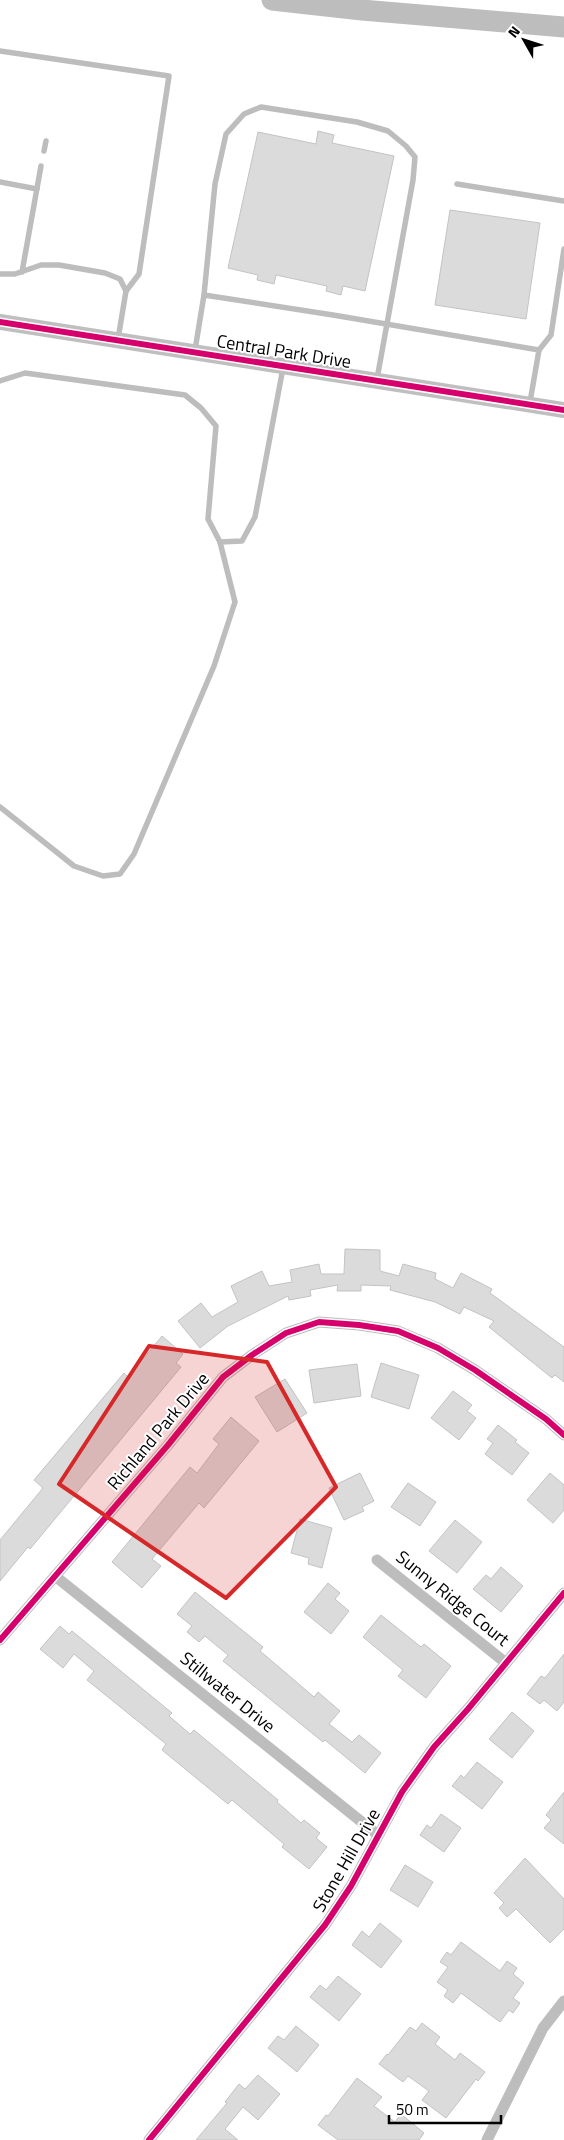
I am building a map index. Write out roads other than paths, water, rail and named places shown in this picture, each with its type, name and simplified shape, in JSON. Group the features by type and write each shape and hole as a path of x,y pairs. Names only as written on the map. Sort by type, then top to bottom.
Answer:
{"highway":[{"path":"272,0 372,11 564,27"}],"street":[{"name":"Central Park Drive","path":"0,322 564,410"},
{"name":"Richland Park Drive","path":"0,1640 168,1445 222,1377 286,1333 319,1322 359,1325 398,1331 438,1348 514,1396 564,1435"},
{"name":"Sunny Ridge Court","path":"378,1560 506,1663"},
{"name":"Stillwater Drive","path":"55,1576 378,1835"},
{"name":"Stone Hill Drive","path":"149,2140 326,1925 351,1886 402,1792 434,1747 564,1593"},
{"path":"488,2140 543,2028 564,2001"}],"lane":[{"path":"0,51 169,76 140,274 126,291 118,340"},
{"path":"194,352 204,295 215,184 226,134 244,114 261,107 357,122 388,131 406,146 415,157 413,180 377,381"},
{"path":"44,151 46,141"},
{"path":"22,272 41,166"},
{"path":"0,182 37,189"},
{"path":"457,184 564,201"},
{"path":"529,404 539,350 551,335 564,249"},
{"path":"0,274 22,272 41,265 59,265 105,273 120,279 126,291"},
{"path":"204,295 539,350"},
{"path":"220,542 242,541 255,517 283,366"},
{"path":"0,381 25,373 185,395 201,408 216,426 208,519 220,542 235,602 214,666 134,854 120,874 103,876 74,866 0,807"}]}
